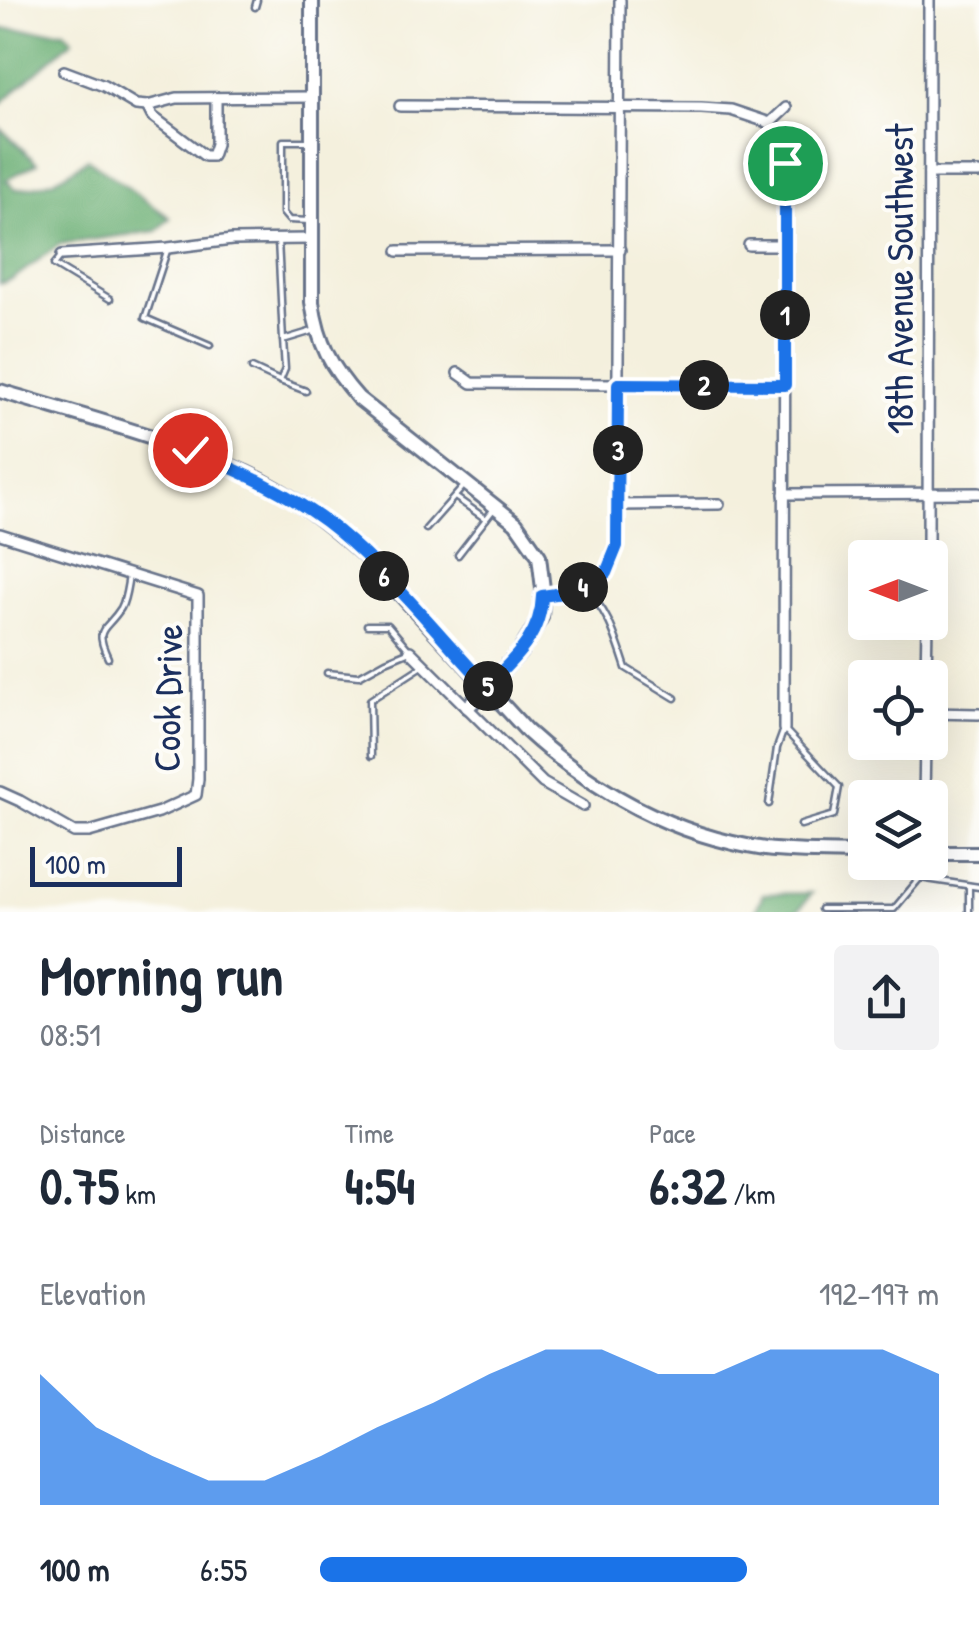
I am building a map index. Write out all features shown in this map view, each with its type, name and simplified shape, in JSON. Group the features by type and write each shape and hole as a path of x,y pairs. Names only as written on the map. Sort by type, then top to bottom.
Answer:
{"main road":[{"path":"312,0 312,302 316,330 337,374 358,398 516,523 539,556 542,617 520,652 468,708"},
{"path":"0,391 190,450 249,474 293,500 365,556 550,751 642,812 680,828 766,849 848,851"},
{"path":"948,853 979,852"}],"street":[{"path":"542,596 577,591 606,573 617,546 620,0"},
{"name":"18th Avenue Southwest","path":"928,540 929,0"},
{"path":"64,71 104,86 136,105 177,98 312,97"},
{"path":"147,106 152,116 206,156 212,156 216,144 216,98"},
{"path":"400,106 701,108 731,110 770,122"},
{"path":"770,122 786,108"},
{"path":"770,122 785,163 784,729"},
{"path":"929,172 979,173"},
{"path":"62,254 232,240 312,239"},
{"path":"749,245 784,246"},
{"path":"398,251 620,250"},
{"path":"458,373 472,384 785,385"},
{"path":"784,494 979,493"},
{"path":"617,505 718,504"},
{"name":"Cook Drive","path":"0,534 198,596 196,794 159,812 88,832 74,832 0,792"},
{"path":"410,651 542,783 582,806"},
{"path":"948,713 979,714"}],"lane":[{"path":"254,8 257,0"},
{"path":"312,142 283,141 283,213 289,220 312,221"},
{"path":"278,240 284,369 280,380"},
{"path":"168,248 146,318 210,346"},
{"path":"62,254 54,266 110,299"},
{"path":"283,340 316,330"},
{"path":"252,368 306,391"},
{"path":"426,529 467,482"},
{"path":"456,497 486,518"},
{"path":"458,555 496,506"},
{"path":"108,658 101,634 123,606 129,576"},
{"path":"583,588 595,598 613,628 626,668 675,698"},
{"path":"327,673 359,676 410,651 388,625 368,625"},
{"path":"371,756 370,700 424,665"},
{"path":"770,804 777,748 784,729 839,788 834,814 801,825"},
{"path":"821,909 894,911 918,880"},
{"path":"932,880 979,887"},
{"path":"968,912 969,886"}],"green space":[{"path":"0,29 64,31 73,40 0,104"},
{"path":"0,128 37,163 6,180 16,189 54,180 88,159 170,218 157,231 60,244 13,279 0,284"},
{"path":"812,893 797,912 755,912 763,894"}],"route":[{"path":"190,450 249,474 336,530 487,686 520,652 542,617 542,596 577,591 606,573 617,546 618,384 785,385 785,163"}]}
